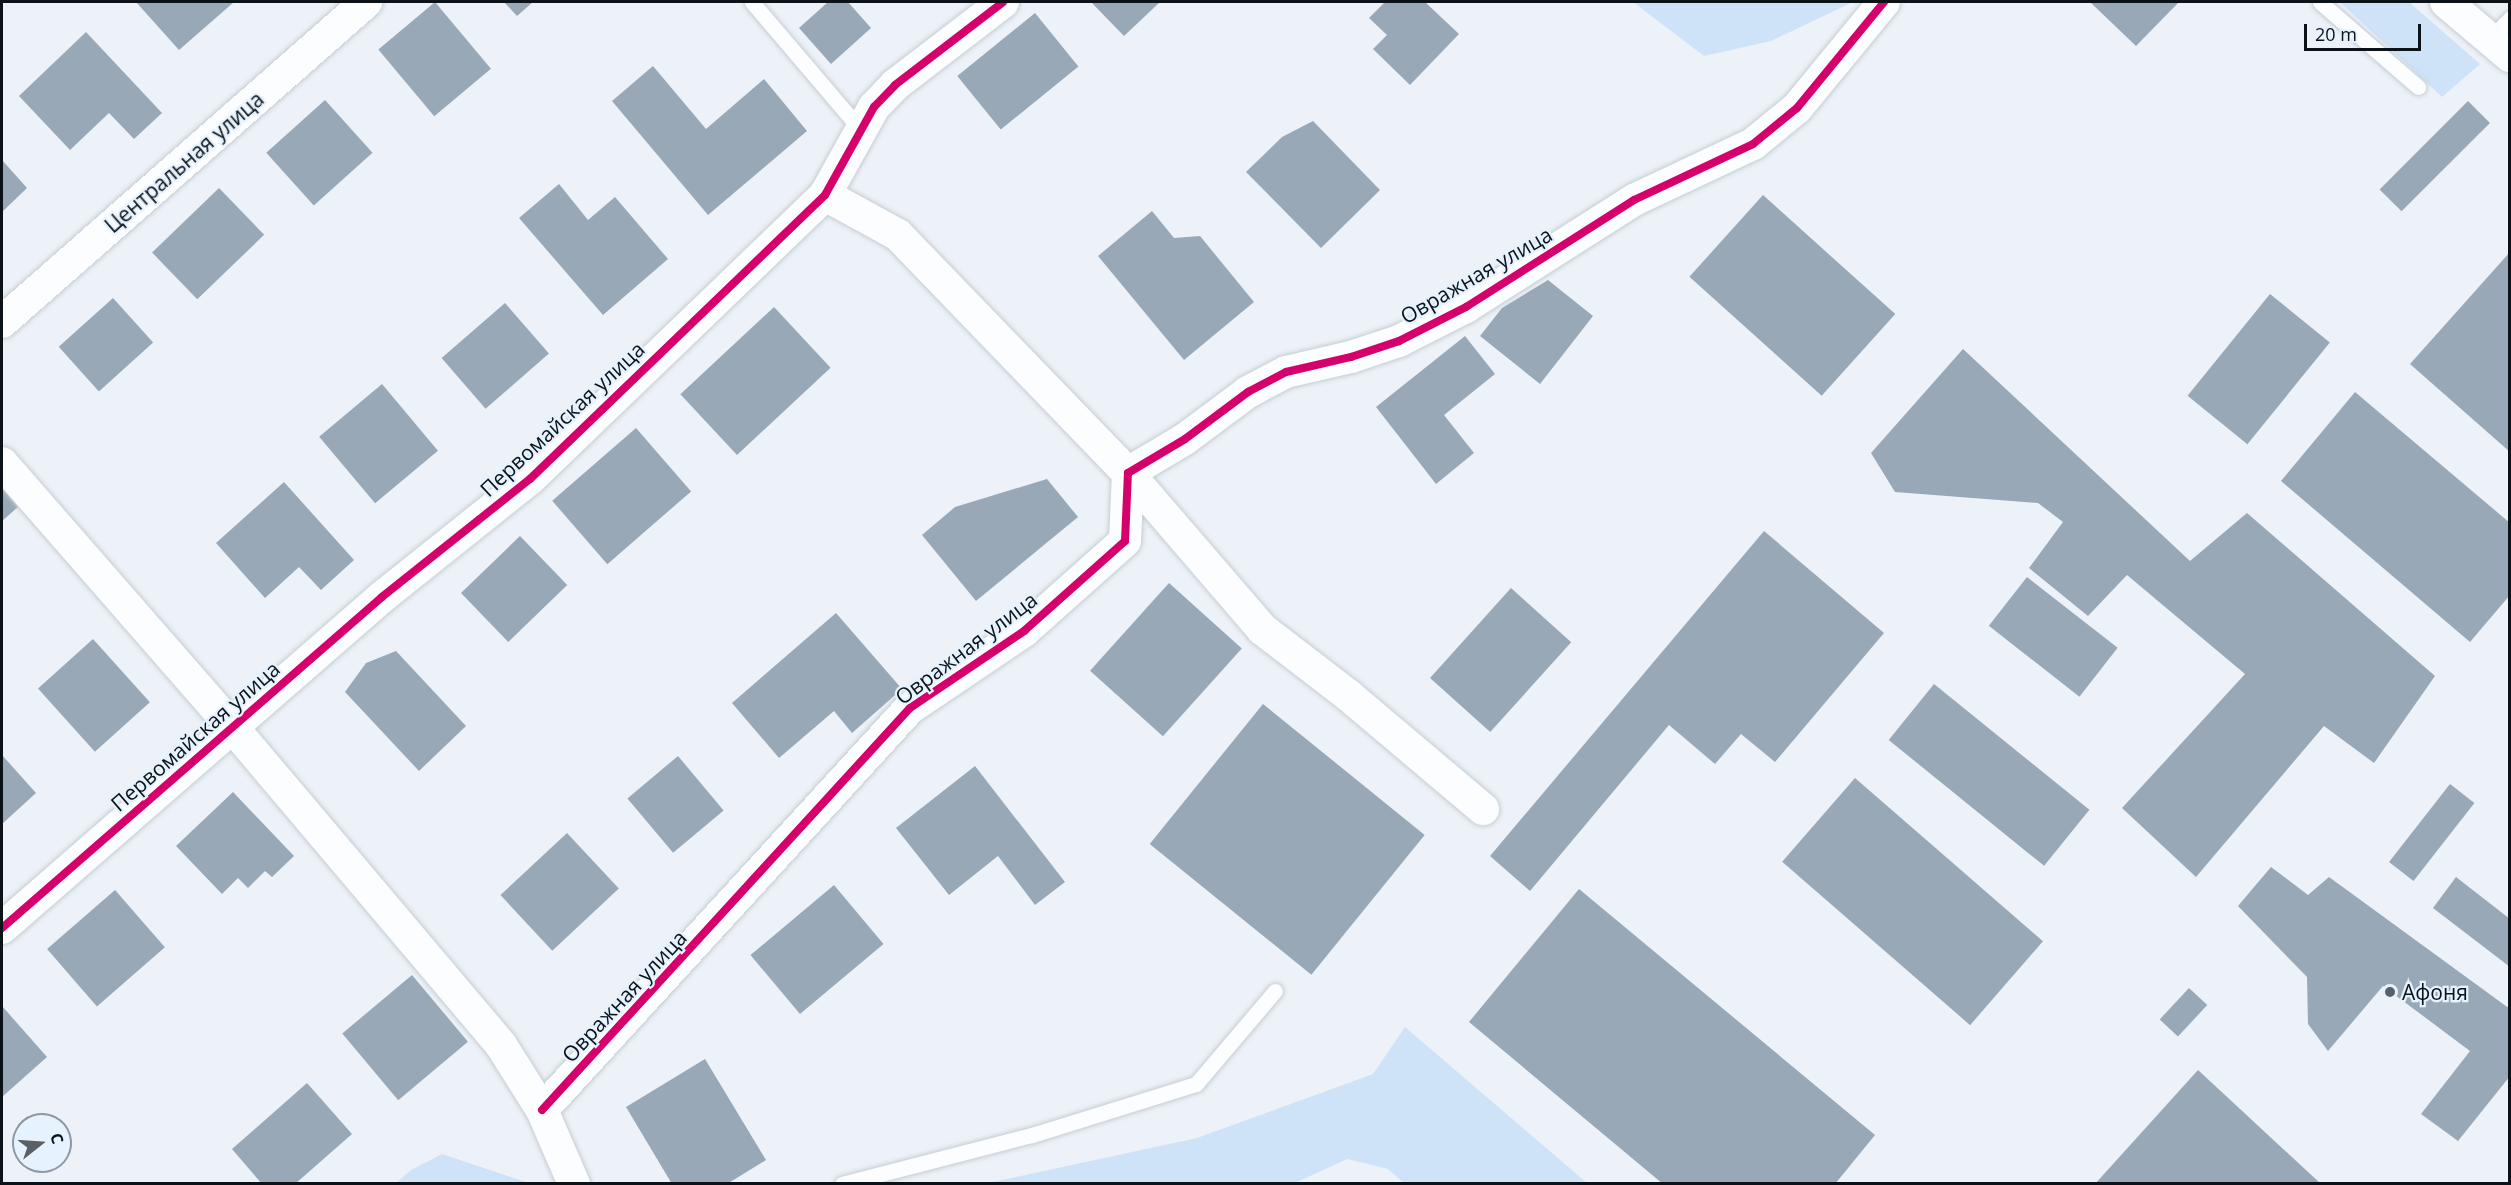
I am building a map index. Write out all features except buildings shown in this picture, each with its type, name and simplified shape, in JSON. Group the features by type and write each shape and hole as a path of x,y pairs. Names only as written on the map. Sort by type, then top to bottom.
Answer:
{"street":[{"name":"Центральная улица","path":"2,322 366,2"},
{"name":"Первомайская улица","path":"2,928 234,729 382,597 530,479 825,195 873,107 895,85 1003,2"},
{"name":"Овражная улица","path":"543,1110 910,708 1024,631 1125,541 1128,473 1185,439 1248,392 1286,372 1352,357 1399,341 1466,307 1634,200 1753,144 1776,128 1797,108 1884,2"},
{"path":"2446,2 2503,37"},
{"path":"825,195 898,235 1128,473 1262,629 1348,695 1483,809"},
{"path":"2,463 234,729 501,1046 543,1110 574,1184"}],"lane":[{"path":"752,2 861,130"},
{"path":"2320,2 2418,87"},
{"path":"842,1184 1032,1135 1196,1084 1275,991"}],"shaded area":[{"path":"1633,2 1853,2 1771,41 1704,56"},
{"path":"2340,2 2409,2 2480,64 2442,97"},
{"path":"1405,1027 1587,1183 1404,1183 1388,1169 1347,1159 1295,1183 988,1183 1197,1138 1373,1074"},
{"path":"442,1154 529,1183 396,1183 411,1170"}],"cycle path":[{"path":"2,928 382,597 530,479 825,195 874,107 895,85 1003,2"},
{"path":"542,1110 910,708 1024,631 1125,541 1128,473 1185,439 1248,392 1286,372 1351,357 1399,341 1466,307 1634,200 1753,144 1797,108 1884,2"}],"place":[{"name":"Афоня","path":"2390,992"}]}
